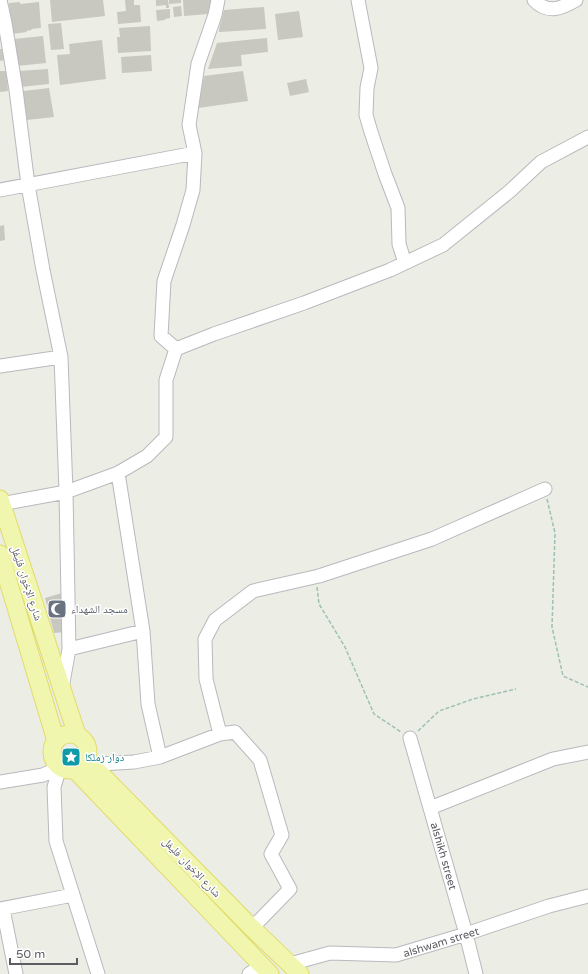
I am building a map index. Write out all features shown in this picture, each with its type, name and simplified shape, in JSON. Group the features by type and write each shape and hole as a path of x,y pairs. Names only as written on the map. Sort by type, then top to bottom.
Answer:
{"main road":[{"name":"شارع الإخوان فليفل","path":"0,502 77,735"},
{"name":"شارع الإخوان فليفل","path":"0,554 5,592 56,740"},
{"path":"66,734 77,735 86,742 88,753 78,764 57,763 52,754 56,740 60,736 66,734"},
{"name":"شارع الإخوان فليفل","path":"78,764 295,969"},
{"name":"شارع الإخوان فليفل","path":"78,764 260,971"}],"street":[{"path":"0,0 16,90 28,185 60,357 69,610 69,649 62,688"},
{"path":"176,349 161,336 164,281 193,190 195,153 189,125 198,64 215,14 218,0"},
{"path":"358,0 371,68 367,88 366,115 385,174 398,208 399,244 405,263"},
{"path":"534,0 543,7 550,9 563,8 576,0"},
{"path":"176,349 390,270 443,245 510,191 541,162 588,137"},
{"path":"0,190 195,153"},
{"path":"0,502 66,492 118,473 147,456 166,437 166,380 176,349"},
{"path":"0,366 60,357"},
{"path":"118,473 143,631 148,704 160,757"},
{"path":"220,734 206,679 205,639 214,620 254,591 316,577 432,539 545,489"},
{"path":"69,649 143,631"},
{"path":"0,782 43,775 78,764 134,762 160,757 220,734 235,732 260,760 282,835 271,854 290,889 252,928"},
{"name":"alshikh street","path":"410,738 476,974"},
{"path":"430,808 553,759 588,752"},
{"path":"78,764 54,786 56,841 98,974"},
{"path":"16,974 1,909 73,895"},
{"name":"alshwam street","path":"295,969 330,953 396,955 466,934 549,906 588,896"}],"path":[{"path":"545,489 555,533 552,627 563,676 588,687"},
{"path":"316,577 319,604 345,647 374,714 410,738 439,711 473,700 516,689"}],"building":[{"path":"50,0 103,0 105,16 52,22"},
{"path":"125,0 134,0 134,5 140,5 141,22 118,24 117,12 126,11"},
{"path":"156,0 168,0 169,8 166,8 166,5 156,6"},
{"path":"169,0 181,0 181,3 169,4"},
{"path":"183,0 213,0 208,14 184,16"},
{"path":"20,2 20,4 39,2 41,28 12,34 9,3"},
{"path":"181,6 182,16 174,17 173,7"},
{"path":"264,7 266,29 219,32 224,10"},
{"path":"170,9 170,18 157,21 156,10"},
{"path":"299,11 303,37 278,40 275,14"},
{"path":"61,23 64,49 51,50 48,24"},
{"path":"150,26 151,51 118,53 117,37 120,37 119,28"},
{"path":"43,36 46,63 17,66 14,39"},
{"path":"267,38 268,52 241,55 242,66 208,69 217,43"},
{"path":"102,40 106,79 60,85 57,55 70,54 69,44"},
{"path":"0,49 2,49 4,60 0,61"},
{"path":"151,55 152,71 122,73 121,57"},
{"path":"48,69 49,84 21,87 19,71"},
{"path":"0,71 6,71 8,91 0,92"},
{"path":"243,71 248,101 198,108 204,76"},
{"path":"306,79 309,92 290,96 287,83"},
{"path":"49,88 54,117 27,120 23,91"},
{"path":"4,225 5,240 0,241 0,226"},
{"path":"62,593 64,632 54,633 45,598"}],"place":[{"name":"مسجد الشهداء","path":"57,609"},
{"name":"دوار زملكا","path":"71,757"}]}
